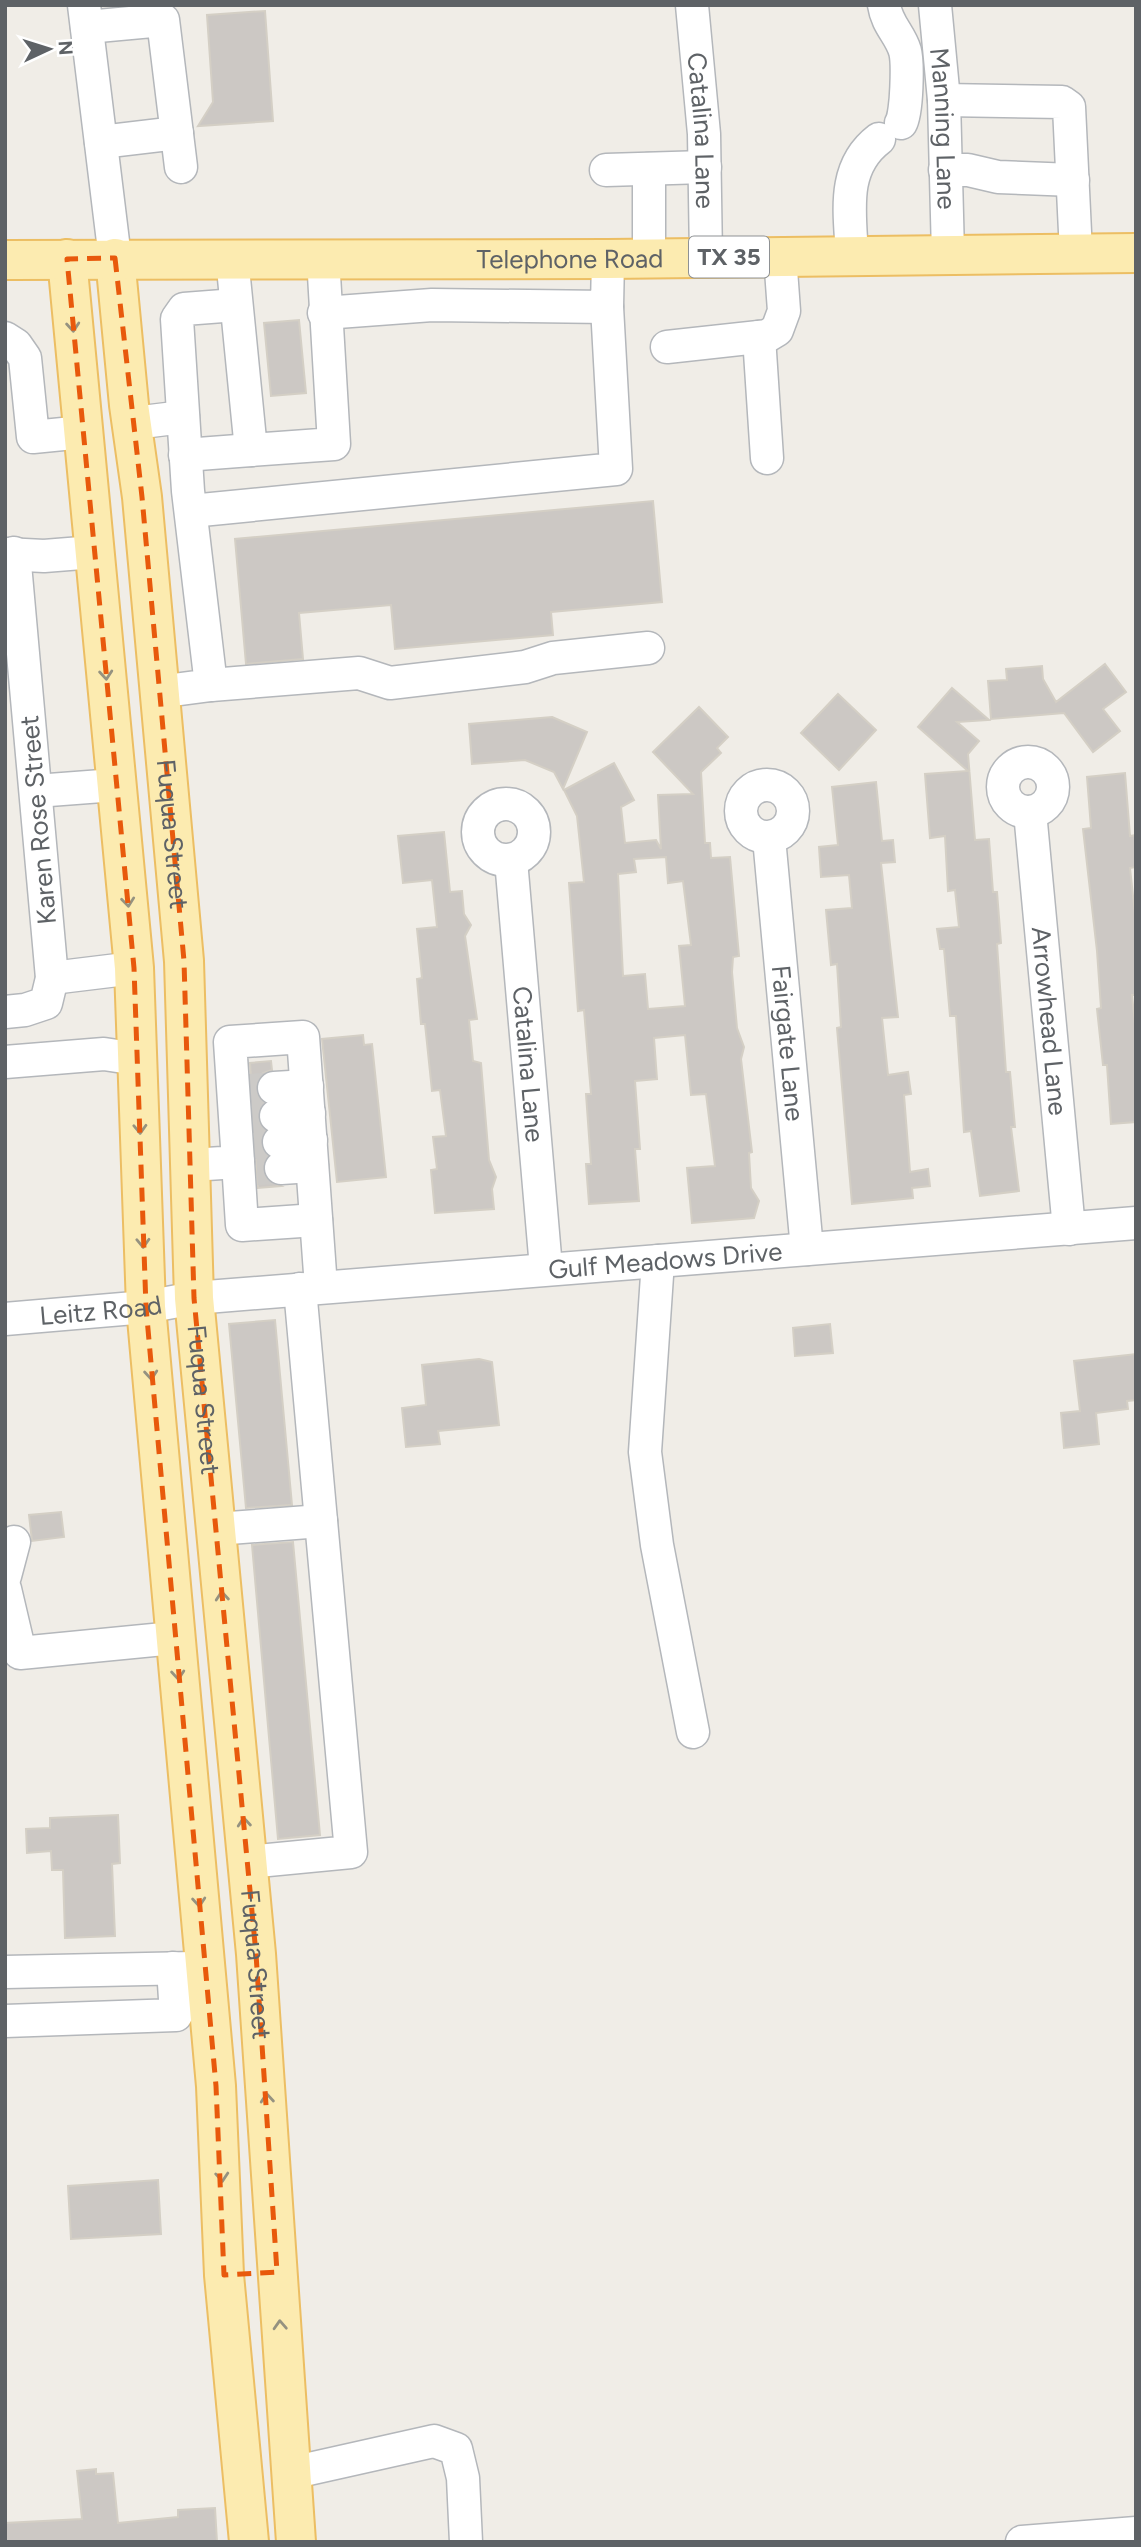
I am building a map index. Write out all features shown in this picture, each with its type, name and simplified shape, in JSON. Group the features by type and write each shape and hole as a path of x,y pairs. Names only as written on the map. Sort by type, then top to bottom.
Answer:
{"main road":[{"name":"Telephone Road","path":"5,260 608,259 1136,253"},
{"name":"Fuqua Street","path":"115,258 129,404 134,423 142,497 184,961 194,1298 256,1954 296,2542"},
{"name":"Fuqua Street","path":"67,259 134,968 146,1307 174,1638 189,1968 224,2204 225,2275 234,2395 250,2542"},
{"path":"101,624 152,621"},
{"path":"134,968 184,961"},
{"path":"174,1638 226,1634"},
{"path":"189,1968 256,1954"},
{"path":"225,2275 277,2272"}],"street":[{"name":"Catalina Lane","path":"692,5 705,167 706,257"},
{"path":"852,255 849,192 857,164 905,112 905,51 887,21 884,5"},
{"name":"Manning Lane","path":"935,5 944,100 948,254"},
{"path":"115,258 85,16 162,12 181,167"},
{"path":"905,51 939,54"},
{"path":"944,100 1062,102 1069,107 1076,253"},
{"path":"101,142 177,133"},
{"path":"606,170 705,167"},
{"path":"649,169 649,258"},
{"path":"945,170 968,170 998,177 1073,180"},
{"path":"667,347 759,337 777,330 782,322 780,256"},
{"path":"232,258 251,450"},
{"path":"323,258 324,313 338,496"},
{"path":"432,305 437,290 455,258"},
{"path":"142,497 190,501 338,496 616,469 607,307 608,259"},
{"path":"211,685 190,501 177,319 184,309 236,305"},
{"path":"324,313 432,305 607,307"},
{"path":"759,337 767,458"},
{"path":"5,338 16,345 25,358 33,437 83,432"},
{"path":"134,423 183,417"},
{"path":"186,455 334,444"},
{"path":"10,554 44,556 94,552"},
{"name":"Karen Rose Street","path":"10,554 36,791 49,990"},
{"path":"158,692 359,673 390,683 525,667 553,658 648,648"},
{"path":"36,791 116,785"},
{"name":"Arrowhead Lane","path":"1030,812 1069,1229"},
{"name":"Fairgate Lane","path":"769,838 807,1249"},
{"name":"Catalina Lane","path":"511,860 546,1268"},
{"path":"5,1012 25,1010 49,990 134,968"},
{"path":"247,1862 351,1852 321,1521 310,1288 316,1220 303,1037 230,1042 254,1132 242,1225 316,1220"},
{"path":"5,1062 104,1054 137,1059"},
{"path":"254,1132 310,1126"},
{"path":"191,1165 254,1132 310,1126"},
{"name":"Gulf Meadows Drive","path":"194,1298 1136,1223"},
{"path":"659,1261 645,1452 657,1545 694,1732"},
{"name":"Leitz Road","path":"5,1319 146,1307 194,1298"},
{"path":"216,1530 321,1521"},
{"path":"5,1576 14,1542"},
{"path":"5,1589 13,1654 174,1638"},
{"path":"5,1972 189,1968 176,2015 5,2021"},
{"path":"291,2473 434,2441 456,2449 463,2478 466,2542"},
{"path":"1022,2542 1136,2533"}],"highlighted area":[{"path":"115,258 142,497 184,961 194,1298 256,1954 277,2272 224,2275 216,2086 146,1307 134,968 67,259"}],"building":[{"path":"265,11 273,121 198,126 213,102 207,15"},
{"path":"299,320 306,393 271,396 264,323"},
{"path":"653,501 662,602 551,612 553,635 395,649 391,605 299,613 303,659 246,664 235,539"},
{"path":"1105,664 1126,692 1103,709 1120,731 1093,752 1064,713 991,719 988,681 1007,680 1006,669 1042,666 1043,679 1056,702"},
{"path":"952,688 989,720 957,722 979,741 968,754 975,840 989,839 993,892 997,892 1001,943 997,944 1006,1072 1010,1072 1015,1127 1011,1127 1019,1191 980,1196 971,1131 964,1132 956,1016 950,1016 944,949 940,949 937,929 959,927 955,890 948,891 945,836 930,838 925,774 968,771 918,727"},
{"path":"838,694 876,730 839,770 801,733"},
{"path":"699,707 728,737 717,748 721,753 701,772 705,843 710,843 711,858 730,857 739,956 733,957 732,972 737,1028 744,1047 741,1059 752,1152 749,1153 751,1188 759,1201 754,1218 692,1223 687,1168 715,1166 706,1094 691,1095 685,1035 654,1038 657,1079 635,1081 640,1149 635,1149 639,1201 589,1204 586,1164 591,1164 586,1094 591,1094 584,1010 578,1011 569,883 584,882 577,816 564,790 614,763 634,800 621,807 625,843 656,840 661,849 658,795 693,794 653,752","holes":["666,857 668,883 683,881 691,945 679,946 685,1006 648,1009 645,974 623,976 618,874 636,872 634,859"]},
{"path":"552,717 587,732 563,789 554,772 525,760 472,764 469,724"},
{"path":"1125,773 1130,836 1136,835 1136,867 1130,868 1136,923 1136,995 1132,995 1136,1033 1136,1122 1111,1124 1107,1065 1103,1065 1097,1009 1101,1008 1097,951 1083,829 1091,828 1087,777"},
{"path":"876,782 882,841 893,840 895,862 881,863 898,1017 882,1018 888,1075 908,1072 911,1094 904,1095 910,1172 928,1169 930,1186 912,1188 913,1198 852,1204 837,1028 841,1027 837,964 831,965 826,910 852,908 849,875 821,877 819,847 838,845 832,787"},
{"path":"444,832 450,892 462,891 464,914 471,925 465,936 477,1019 469,1020 473,1061 481,1063 489,1160 496,1177 492,1189 494,1209 435,1213 431,1170 437,1169 433,1137 446,1136 440,1090 432,1091 425,1024 421,1024 417,979 422,978 417,929 437,927 432,880 403,883 398,836"},
{"path":"363,1035 364,1045 372,1044 386,1177 337,1182 322,1039"},
{"path":"271,1061 272,1070 263,1073 257,1080 256,1090 264,1103 258,1117 265,1130 261,1144 268,1156 263,1170 266,1179 281,1186 258,1188 250,1063"},
{"path":"275,1320 292,1505 246,1508 229,1324"},
{"path":"830,1324 833,1353 795,1356 793,1328"},
{"path":"1136,1354 1136,1400 1127,1401 1128,1409 1096,1413 1099,1444 1064,1448 1061,1413 1080,1411 1074,1361"},
{"path":"479,1359 492,1362 499,1425 438,1431 440,1444 406,1447 402,1408 426,1405 422,1365"},
{"path":"61,1512 64,1537 32,1541 29,1515"},
{"path":"293,1542 320,1835 278,1839 252,1545"},
{"path":"118,1815 120,1863 112,1864 115,1936 65,1938 63,1870 52,1870 51,1851 27,1853 26,1829 50,1828 50,1818"},
{"path":"158,2180 161,2234 71,2239 68,2186"},
{"path":"96,2469 96,2474 113,2473 118,2523 178,2517 178,2510 215,2508 217,2542 5,2542 5,2523 82,2519 77,2471"}],"tunnel":[{"path":"250,1090 274,1088"},
{"path":"252,1117 276,1116"},
{"path":"254,1143 279,1142"},
{"path":"257,1169 281,1168"}]}
